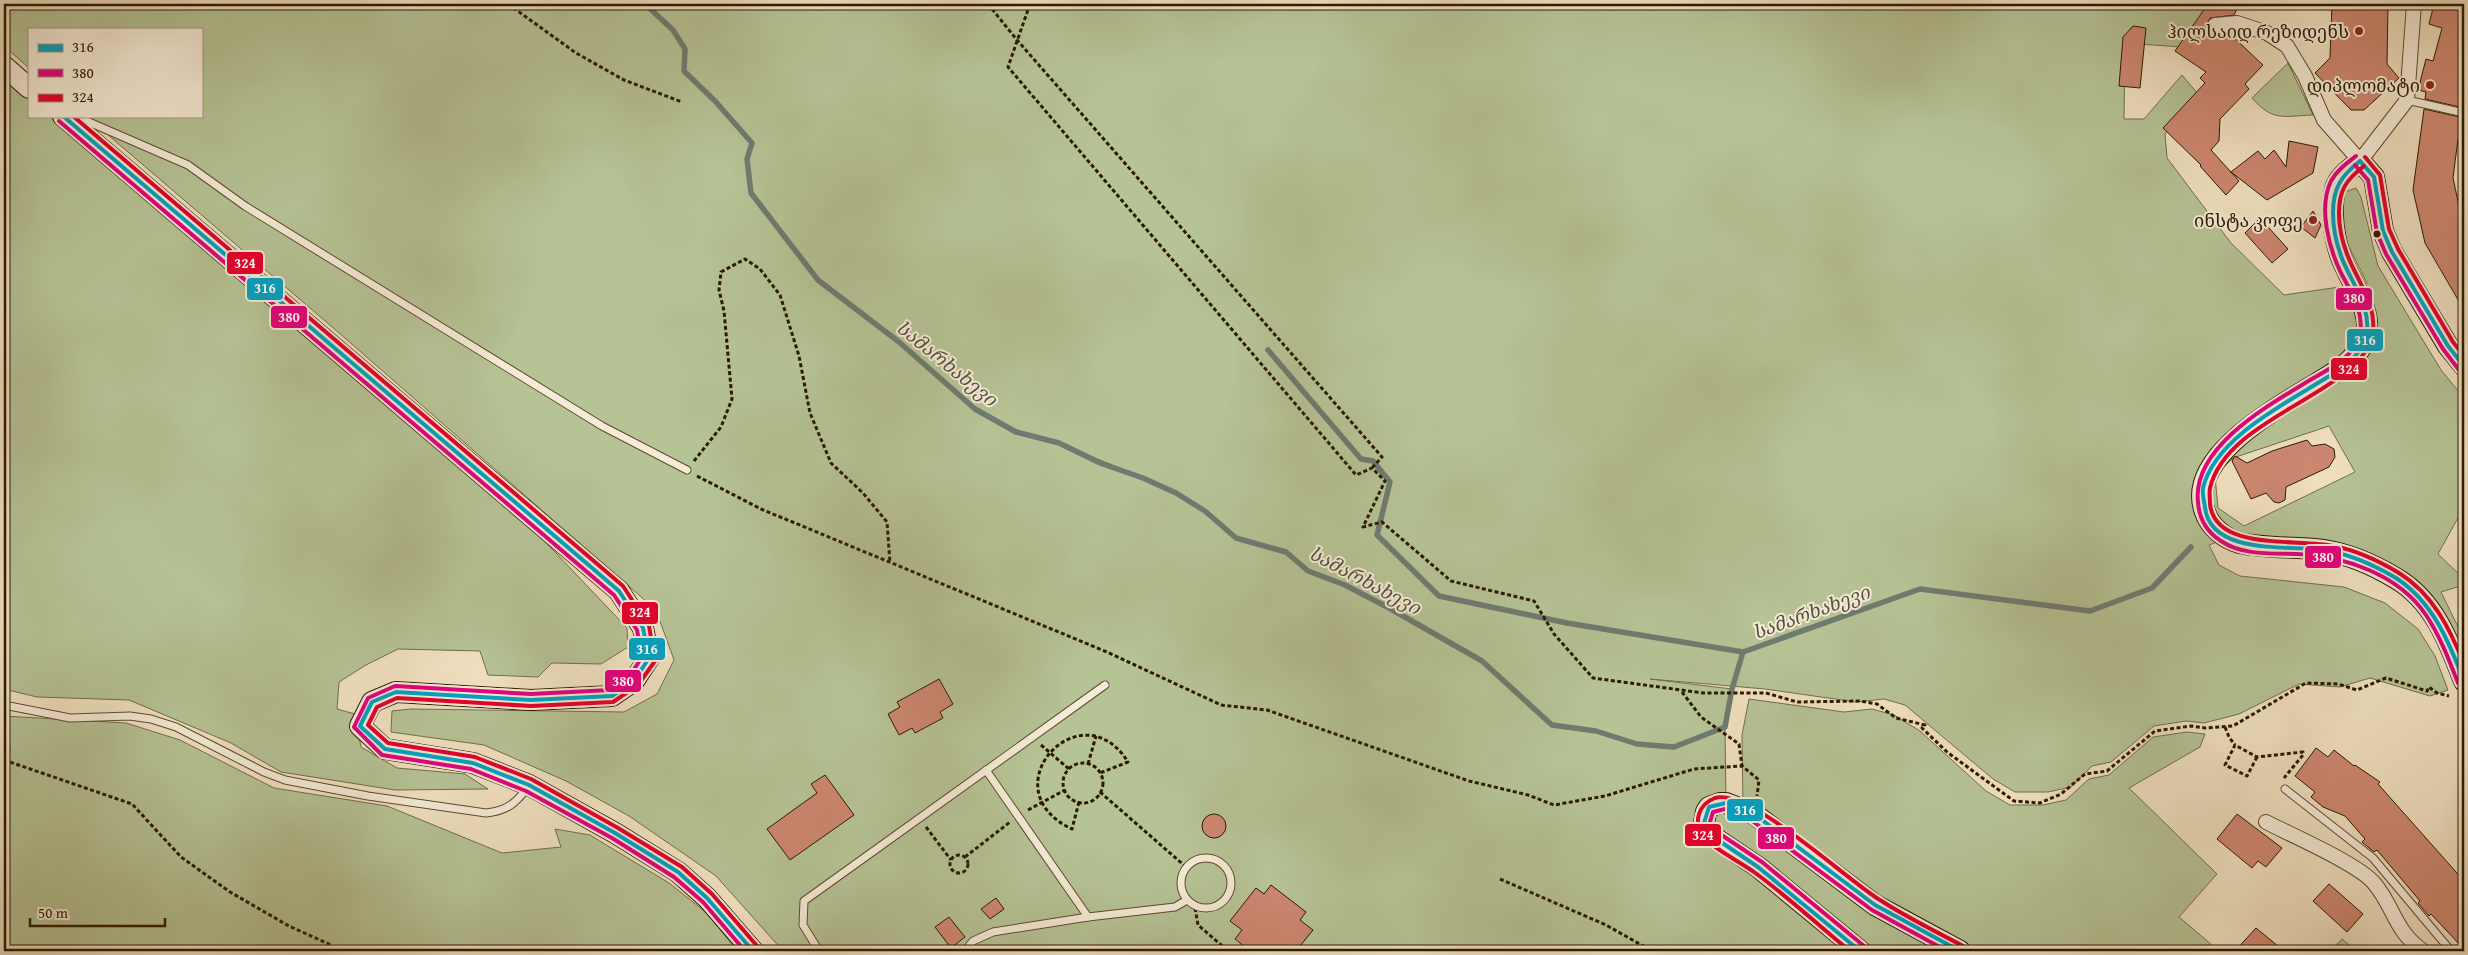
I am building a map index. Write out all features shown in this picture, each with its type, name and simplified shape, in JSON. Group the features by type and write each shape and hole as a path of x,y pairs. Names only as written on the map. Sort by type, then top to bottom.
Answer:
{"main road":[{"path":"4,66 28,87"},
{"path":"65,118 619,591 643,628 649,658 634,681 612,696 532,700 396,692 372,702 360,726 385,749 473,763 529,785 616,832 678,872 707,898 753,951"},
{"path":"2464,366 2448,346 2392,252 2384,231 2374,177 2360,161 2347,171 2336,187 2334,218 2336,238 2343,262 2362,304 2367,328 2366,338 2352,359 2342,368 2258,421 2227,447 2207,474 2202,498 2204,510 2209,521 2217,531 2238,542 2340,553 2397,579 2408,587 2431,611 2451,647 2464,681"},
{"path":"1860,951 1758,867 1710,834 1704,823 1706,812 1714,804 1720,802 1754,814 1874,905 1960,951"}],"street":[{"path":"2215,25 2237,23 2267,33 2287,46 2305,76 2324,120 2360,161 2407,100 2414,4"},
{"path":"2266,822 2358,870 2373,881 2404,935 2423,951"}],"lane":[{"path":"2407,100 2464,113"},
{"path":"80,118 188,165 245,206 602,426 687,470"},
{"path":"819,951 803,925 804,901 1105,685"},
{"path":"4,706 70,718 130,716 151,719 176,727 264,772 285,780 368,796 486,813 500,812 510,808 529,785"},
{"path":"986,770 1088,917"},
{"path":"2285,790 2373,858 2451,951"},
{"path":"1211,857 1225,866 1232,882 1226,898 1212,908 1194,906 1187,900 1180,886 1186,867 1195,859 1211,857"},
{"path":"965,951 973,940 993,932 1088,917 1175,907 1187,900"}],"path":[{"path":"508,4 576,53 624,80 682,102"},
{"path":"988,4 1017,40 1382,457 1372,468 1356,475 1008,67 1017,40 1030,4"},
{"path":"890,562 887,522 863,493 831,462 810,413 799,356 780,295 760,269 745,259 721,272 719,290 724,311 732,399 721,427 687,470 761,509 1107,652 1221,705 1267,710 1393,756 1469,781 1528,795 1554,805 1605,796 1694,769 1742,766"},
{"path":"1372,468 1385,481 1363,527 1380,522 1451,581 1534,601 1554,634 1593,678 1703,693 1766,693 1797,702 1860,701 1877,704 1896,718 1925,725 1922,728 1947,752 2014,801 2040,802 2061,794 2085,774 2106,771 2154,732 2191,726 2205,728 2233,726 2306,683 2338,684 2357,690 2386,678 2427,691 2429,687 2436,693 2449,696"},
{"path":"1681,691 1701,717 1739,744 1742,766 1759,780 1754,814"},
{"path":"2226,727 2235,746 2257,757 2303,752 2303,755 2282,781"},
{"path":"1078,802 1072,829 1058,822 1046,811 1039,796 1037,780 1041,763 1049,752 1064,740 1079,735 1096,736 1111,742 1128,762 1100,773"},
{"path":"1088,764 1096,736"},
{"path":"1032,737 1069,769"},
{"path":"2235,746 2225,765 2247,776 2257,757"},
{"path":"4,760 132,804 181,857 230,892 289,926 331,945 333,951"},
{"path":"1078,764 1088,764 1100,773 1103,786 1091,801 1078,802 1065,790 1064,777 1069,769 1078,764"},
{"path":"1100,792 1186,867"},
{"path":"919,818 951,860 950,866 953,871 959,874 967,870 969,865 965,857 959,855 951,860"},
{"path":"1500,879 1606,925 1652,951"},
{"path":"1194,906 1198,925 1228,951"}],"green space":[{"path":"4,4 2205,4 2196,48 2125,43 2124,119 2144,119 2182,75 2198,94 2165,134 2167,158 2231,243 2284,295 2367,283 2343,235 2342,193 2356,188 2361,197 2378,266 2441,370 2464,398 2464,507 2438,554 2464,579 2464,585 2441,592 2464,639 2464,681 2442,628 2377,568 2228,538 2209,545 2219,565 2240,576 2344,587 2385,603 2418,629 2435,656 2448,690 2430,696 2370,678 2340,687 2299,684 2239,714 2204,723 2186,721 2154,726 2111,762 2092,766 2071,787 2048,792 2015,792 1993,779 1905,705 1884,699 1856,702 1765,689 1650,679 1732,689 1725,727 1726,803 1960,951 783,951 716,876 629,816 566,781 484,745 391,732 392,711 410,709 624,712 657,694 674,660 656,610 338,332 88,118 202,118 202,28 28,28 28,67 4,46","holes":["2329,426 2355,472 2244,526 2218,508 2215,476 2233,458","1071,448 1132,473 1100,463"]},
{"path":"2288,63 2313,115 2279,116 2266,111 2252,98"},
{"path":"4,79 28,99 28,118 51,118 332,352 536,532 627,628 628,647 601,664 552,663 538,677 488,675 480,651 398,649 366,665 339,682 337,709 355,714 361,747 397,768 465,774 488,789 395,790 281,772 231,743 129,700 37,697 4,689"},
{"path":"1749,699 1844,712 1872,709 1894,715 1920,731 1986,791 2010,805 2043,805 2066,800 2089,779 2109,775 2153,737 2187,732 2205,734 2200,747 2129,788 2217,874 2179,917 2219,951 1970,951 1885,905 1743,808 1742,735"},
{"path":"4,716 126,723 180,740 274,788 387,806 502,853 561,847 555,829 590,835 669,883 708,914 737,951 4,951 4,756 11,750 4,746"},
{"path":"2342,939 2356,951 2330,951"}],"building":[{"path":"2208,4 2239,4 2234,15 2210,18 2206,25 2208,30 2215,34 2229,33 2263,65 2245,84 2249,89 2220,119 2219,141 2211,150 2239,181 2226,195 2201,165 2163,128 2205,83 2200,78 2206,72 2175,51"},
{"name":"ჰილსაიდ რეზიდენს","path":"2332,4 2388,4 2387,64 2399,78 2364,110 2351,110 2315,73 2330,58"},
{"path":"2434,4 2464,4 2464,108 2425,99 2426,92 2418,90 2426,59 2433,61 2442,28 2429,24"},
{"path":"2133,26 2146,28 2140,88 2119,86 2123,37"},
{"path":"2424,109 2464,118 2464,140 2458,139 2453,178 2460,211 2464,210 2464,310 2425,243 2413,190"},
{"path":"2289,141 2318,147 2313,173 2267,200 2231,172 2258,151 2265,159 2274,150 2286,167"},
{"path":"2313,211 2321,225 2315,238 2301,227"},
{"path":"2260,218 2288,249 2272,263 2245,233"},
{"path":"2307,440 2312,446 2325,444 2334,449 2335,457 2329,467 2286,487 2285,500 2279,503 2274,502 2266,493 2251,499 2232,461 2235,456 2247,463 2272,451"},
{"path":"939,679 953,704 940,712 943,718 915,733 912,728 899,735 888,714 900,707 897,702"},
{"path":"2316,748 2328,757 2334,750 2354,766 2380,782 2378,784 2464,881 2464,946 2461,946 2431,914 2429,916 2418,903 2420,901 2377,850 2374,852 2362,842 2365,839 2345,816 2323,807 2311,797 2315,792 2295,776"},
{"path":"825,775 854,815 790,860 767,829 817,793 811,784"},
{"path":"1214,814 1222,818 1226,826 1222,834 1214,838 1206,834 1202,826 1206,818"},
{"path":"2237,814 2282,848 2266,867 2258,861 2252,868 2217,839"},
{"path":"2329,884 2363,914 2347,932 2313,901"},
{"path":"1271,885 1306,912 1300,920 1313,930 1296,951 1250,951 1235,939 1242,930 1230,921 1256,888 1264,894"},
{"path":"996,898 1004,909 990,919 981,909"},
{"path":"949,917 965,937 951,948 935,927"},
{"path":"2256,928 2284,951 2235,951"}],"waterway":[{"name":"სამარხახევი","path":"645,4 673,30 685,49 684,71 715,101 752,143 747,159 751,193 818,280 899,342 975,409 1016,432 1059,443 1100,463 1143,478 1176,493 1205,511 1236,538 1286,552 1308,571 1345,585 1389,608 1482,661 1552,725 1596,731 1637,744 1674,747 1725,727 1732,689 1743,652 1920,589 2090,611 2152,588 2191,547"},
{"path":"1268,350 1361,459 1373,461 1390,482 1377,535 1439,596 1567,623 1743,652"}],"transit line":[{"name":"316","path":"65,118 619,591 643,628 649,658 634,681 612,696 531,700 396,692 372,702 360,726 385,749 473,763 529,785 615,833 678,872 707,898 753,951"},
{"name":"324","path":"75,118 623,586 649,626 655,661 638,685 613,702 531,706 397,698 377,707 368,725 388,743 475,757 531,779 618,828 682,867 712,894 758,947"},
{"name":"380","path":"59,121 614,595 637,630 642,657 629,677 610,690 531,694 395,686 368,698 354,727 382,755 471,769 526,791 612,838 674,877 703,902 745,951"},
{"name":"380","path":"2356,156 2333,177 2325,203 2329,240 2361,320 2361,329 2356,344 2339,363 2255,415 2220,446 2207,463 2199,482 2199,508 2202,519 2208,529 2221,541 2230,546 2258,553 2298,554 2334,559 2370,570 2401,589 2415,601 2431,623 2444,648 2458,683"},
{"name":"324","path":"2365,157 2380,175 2389,229 2398,249 2453,342 2464,356"},
{"name":"316","path":"2360,161 2339,183 2333,204 2333,213 2334,230 2339,251 2364,305 2367,326 2363,345 2352,360 2264,416 2248,428 2219,456 2209,471 2203,488 2205,507 2210,523 2221,534 2236,541 2254,545 2324,550 2343,554 2396,578 2409,588 2430,611 2446,638 2464,681"},
{"name":"316","path":"2360,161 2374,177 2383,231 2392,252 2448,346 2464,366"},
{"name":"380","path":"2355,165 2368,180 2377,233 2386,254 2443,349 2459,370"},
{"name":"324","path":"2364,166 2352,176 2342,192 2339,218 2345,249 2370,304 2373,325 2372,336 2362,356 2344,374 2320,391 2265,424 2241,442 2221,463 2210,488 2210,504 2215,519 2227,530 2242,536 2261,540 2318,544 2342,548 2367,556 2399,573 2422,591 2439,613 2453,638 2464,664"},
{"name":"324","path":"1850,951 1766,881 1749,868 1720,851 1704,837 1700,831 1698,820 1701,809 1709,801 1715,798 1730,798 1773,820 1880,900 1963,946"},
{"name":"316","path":"1860,951 1758,867 1709,834 1704,823 1709,807 1726,803 1754,814 1875,905 1960,951"},
{"name":"380","path":"1864,946 1762,862 1714,830 1710,822 1713,812 1725,809 1751,820 1872,910 1947,951"}],"place":[{"name":"ჰილსაიდ რეზიდენს","path":"2359,31"},
{"name":"დიპლომატი","path":"2430,85"},
{"name":"ინსტა კოფე","path":"2313,220"}]}
